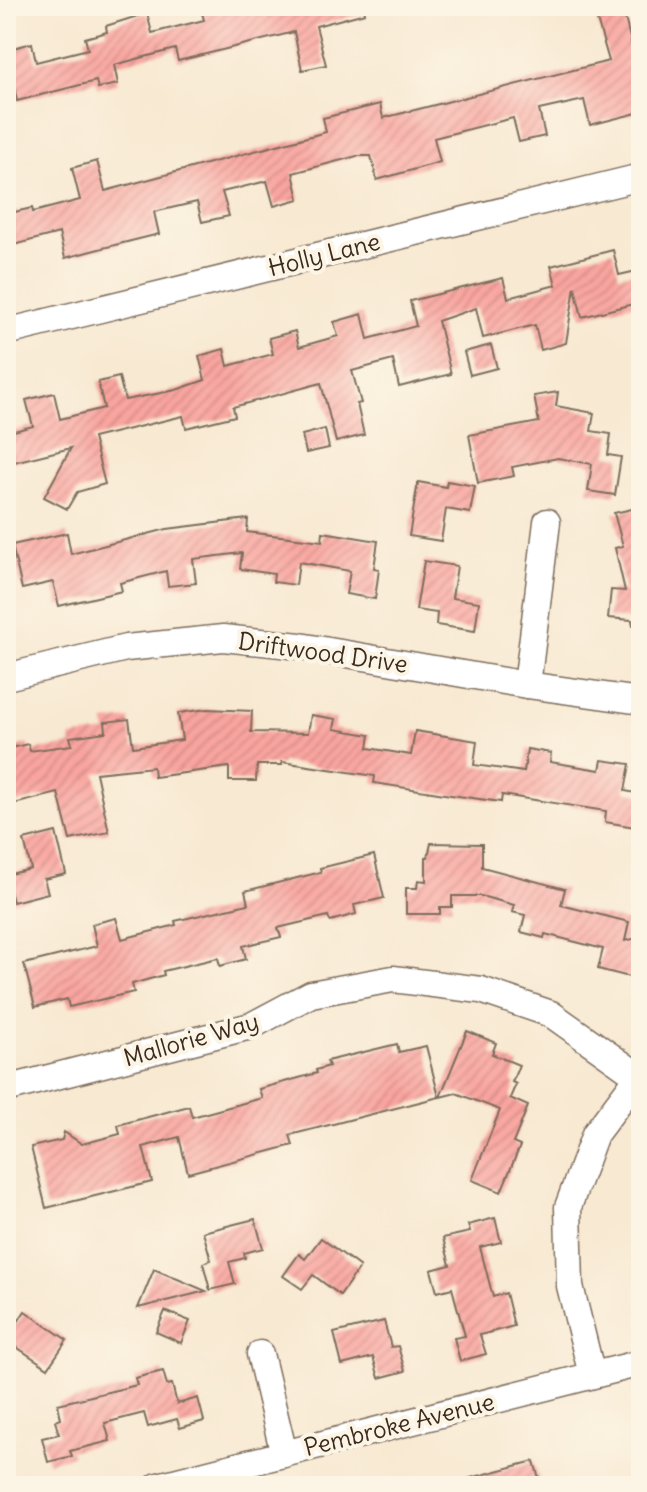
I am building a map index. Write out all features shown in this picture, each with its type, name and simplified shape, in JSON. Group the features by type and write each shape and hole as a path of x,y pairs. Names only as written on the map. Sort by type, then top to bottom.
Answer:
{"street":[{"name":"Holly Lane","path":"6,332 641,177"},
{"path":"527,685 547,522"},
{"name":"Driftwood Drive","path":"6,677 126,648 223,638 300,646 641,701"},
{"name":"Mallorie Way","path":"6,1089 251,1026 311,994 393,979 481,990 551,1014 639,1074"},
{"path":"592,1375 570,1286 568,1207 595,1134 639,1074"},
{"path":"260,1354 284,1454"},
{"name":"Pembroke Avenue","path":"158,1486 641,1363"}],"building":[{"path":"200,6 364,6 365,13 316,26 326,65 302,70 294,32 178,61 175,49 114,65 118,84 98,88 96,81 17,101 6,50 32,43 36,62 88,49 85,38 107,32 106,26 147,13 152,33 204,20"},
{"path":"593,6 622,6 635,58 641,56 641,112 590,125 584,100 539,110 545,136 519,142 513,118 434,138 440,162 377,180 371,156 357,156 293,173 299,199 274,206 267,181 222,192 229,216 202,222 197,202 154,212 159,234 65,258 59,233 6,247 6,214 32,208 33,212 80,200 72,168 97,161 105,191 326,132 323,118 380,104 383,118 609,61"},
{"path":"613,250 619,275 641,270 641,302 582,317 575,287 566,343 541,350 535,325 483,338 476,308 438,321 451,374 399,387 393,360 352,371 361,403 357,404 364,435 336,442 321,383 233,407 235,416 186,428 183,416 93,438 105,484 77,492 67,509 44,497 71,448 6,464 6,433 33,426 26,400 54,393 60,419 104,408 98,382 119,377 125,400 176,390 205,380 199,356 224,349 228,366 273,354 269,338 295,331 299,347 338,336 334,322 362,314 368,339 416,326 410,301 503,278 508,298 556,285 551,266"},
{"path":"491,345 497,368 470,375 464,352"},
{"path":"558,392 556,406 594,413 591,431 611,434 608,455 621,457 615,495 588,491 592,464 558,458 512,467 514,476 478,483 469,435 539,422 534,396"},
{"path":"325,429 329,448 306,453 302,435"},
{"path":"447,481 475,486 470,513 446,509 441,541 409,536 418,482 446,487"},
{"path":"641,507 641,626 633,626 632,620 608,618 611,590 625,591 615,548 623,546 614,513"},
{"path":"248,519 247,532 322,541 323,532 378,541 374,568 379,569 375,599 346,594 350,571 299,562 296,585 273,582 274,574 240,569 242,553 193,559 196,583 168,586 166,571 120,583 122,591 59,606 53,582 22,589 12,545 67,533 71,554 167,529"},
{"path":"424,561 457,566 452,598 479,602 475,631 436,625 437,613 416,610"},
{"path":"207,709 252,711 251,732 308,733 311,715 336,719 334,729 370,735 368,748 411,755 415,731 477,741 474,765 524,772 527,749 551,753 550,762 600,770 602,760 630,764 625,791 641,794 641,828 605,822 606,811 502,795 501,802 451,795 374,783 375,776 282,762 282,765 257,765 256,781 229,781 229,767 154,777 153,767 96,773 109,832 70,840 58,793 6,806 6,749 28,744 30,751 72,745 70,737 106,732 105,722 129,719 133,747 182,740 178,713"},
{"path":"56,832 66,874 44,879 48,893 13,902 6,875 31,869 24,840"},
{"path":"431,843 482,844 482,867 565,889 561,905 629,922 625,941 641,937 641,980 598,969 603,949 545,934 544,938 521,932 525,915 512,912 514,905 481,896 452,896 452,907 440,907 440,914 406,914 406,888 417,888 418,880 426,881 426,857"},
{"path":"374,855 384,898 354,905 356,914 330,921 328,916 278,928 281,937 243,946 246,959 220,966 218,958 163,971 164,975 132,984 134,992 69,1007 67,999 35,1007 24,964 97,946 92,924 116,918 122,939 176,925 175,921 248,904 245,891"},
{"path":"467,1031 496,1043 492,1054 519,1065 510,1098 528,1106 513,1143 520,1146 501,1192 472,1180 500,1110 456,1093 440,1097"},
{"path":"397,1044 399,1052 426,1046 439,1097 290,1135 293,1145 188,1173 179,1137 143,1147 152,1182 46,1208 31,1147 62,1140 64,1132 82,1144 120,1134 118,1125 189,1106 192,1117 262,1098 259,1089 317,1073 316,1070 329,1066 327,1061"},
{"path":"495,1218 501,1242 480,1247 493,1297 506,1293 514,1326 480,1335 486,1354 460,1361 454,1338 465,1336 452,1288 437,1292 431,1270 450,1265 443,1238 470,1232 468,1225"},
{"path":"255,1219 263,1248 244,1253 245,1258 229,1262 235,1284 210,1290 203,1263 211,1260 203,1232"},
{"path":"321,1238 360,1267 340,1295 313,1275 302,1289 283,1276 299,1254 305,1259"},
{"path":"154,1269 206,1291 138,1308"},
{"path":"25,1311 67,1340 48,1368 6,1340"},
{"path":"165,1311 190,1321 181,1343 156,1332"},
{"path":"384,1321 391,1347 398,1346 405,1371 379,1378 373,1357 342,1365 334,1333"},
{"path":"163,1371 167,1385 172,1384 177,1404 198,1398 204,1421 180,1428 177,1419 148,1427 144,1413 105,1423 110,1441 70,1451 72,1456 48,1462 42,1438 59,1434 55,1421 61,1419 58,1404 137,1385 135,1378"},
{"path":"534,1461 541,1486 464,1486 463,1480"}]}
